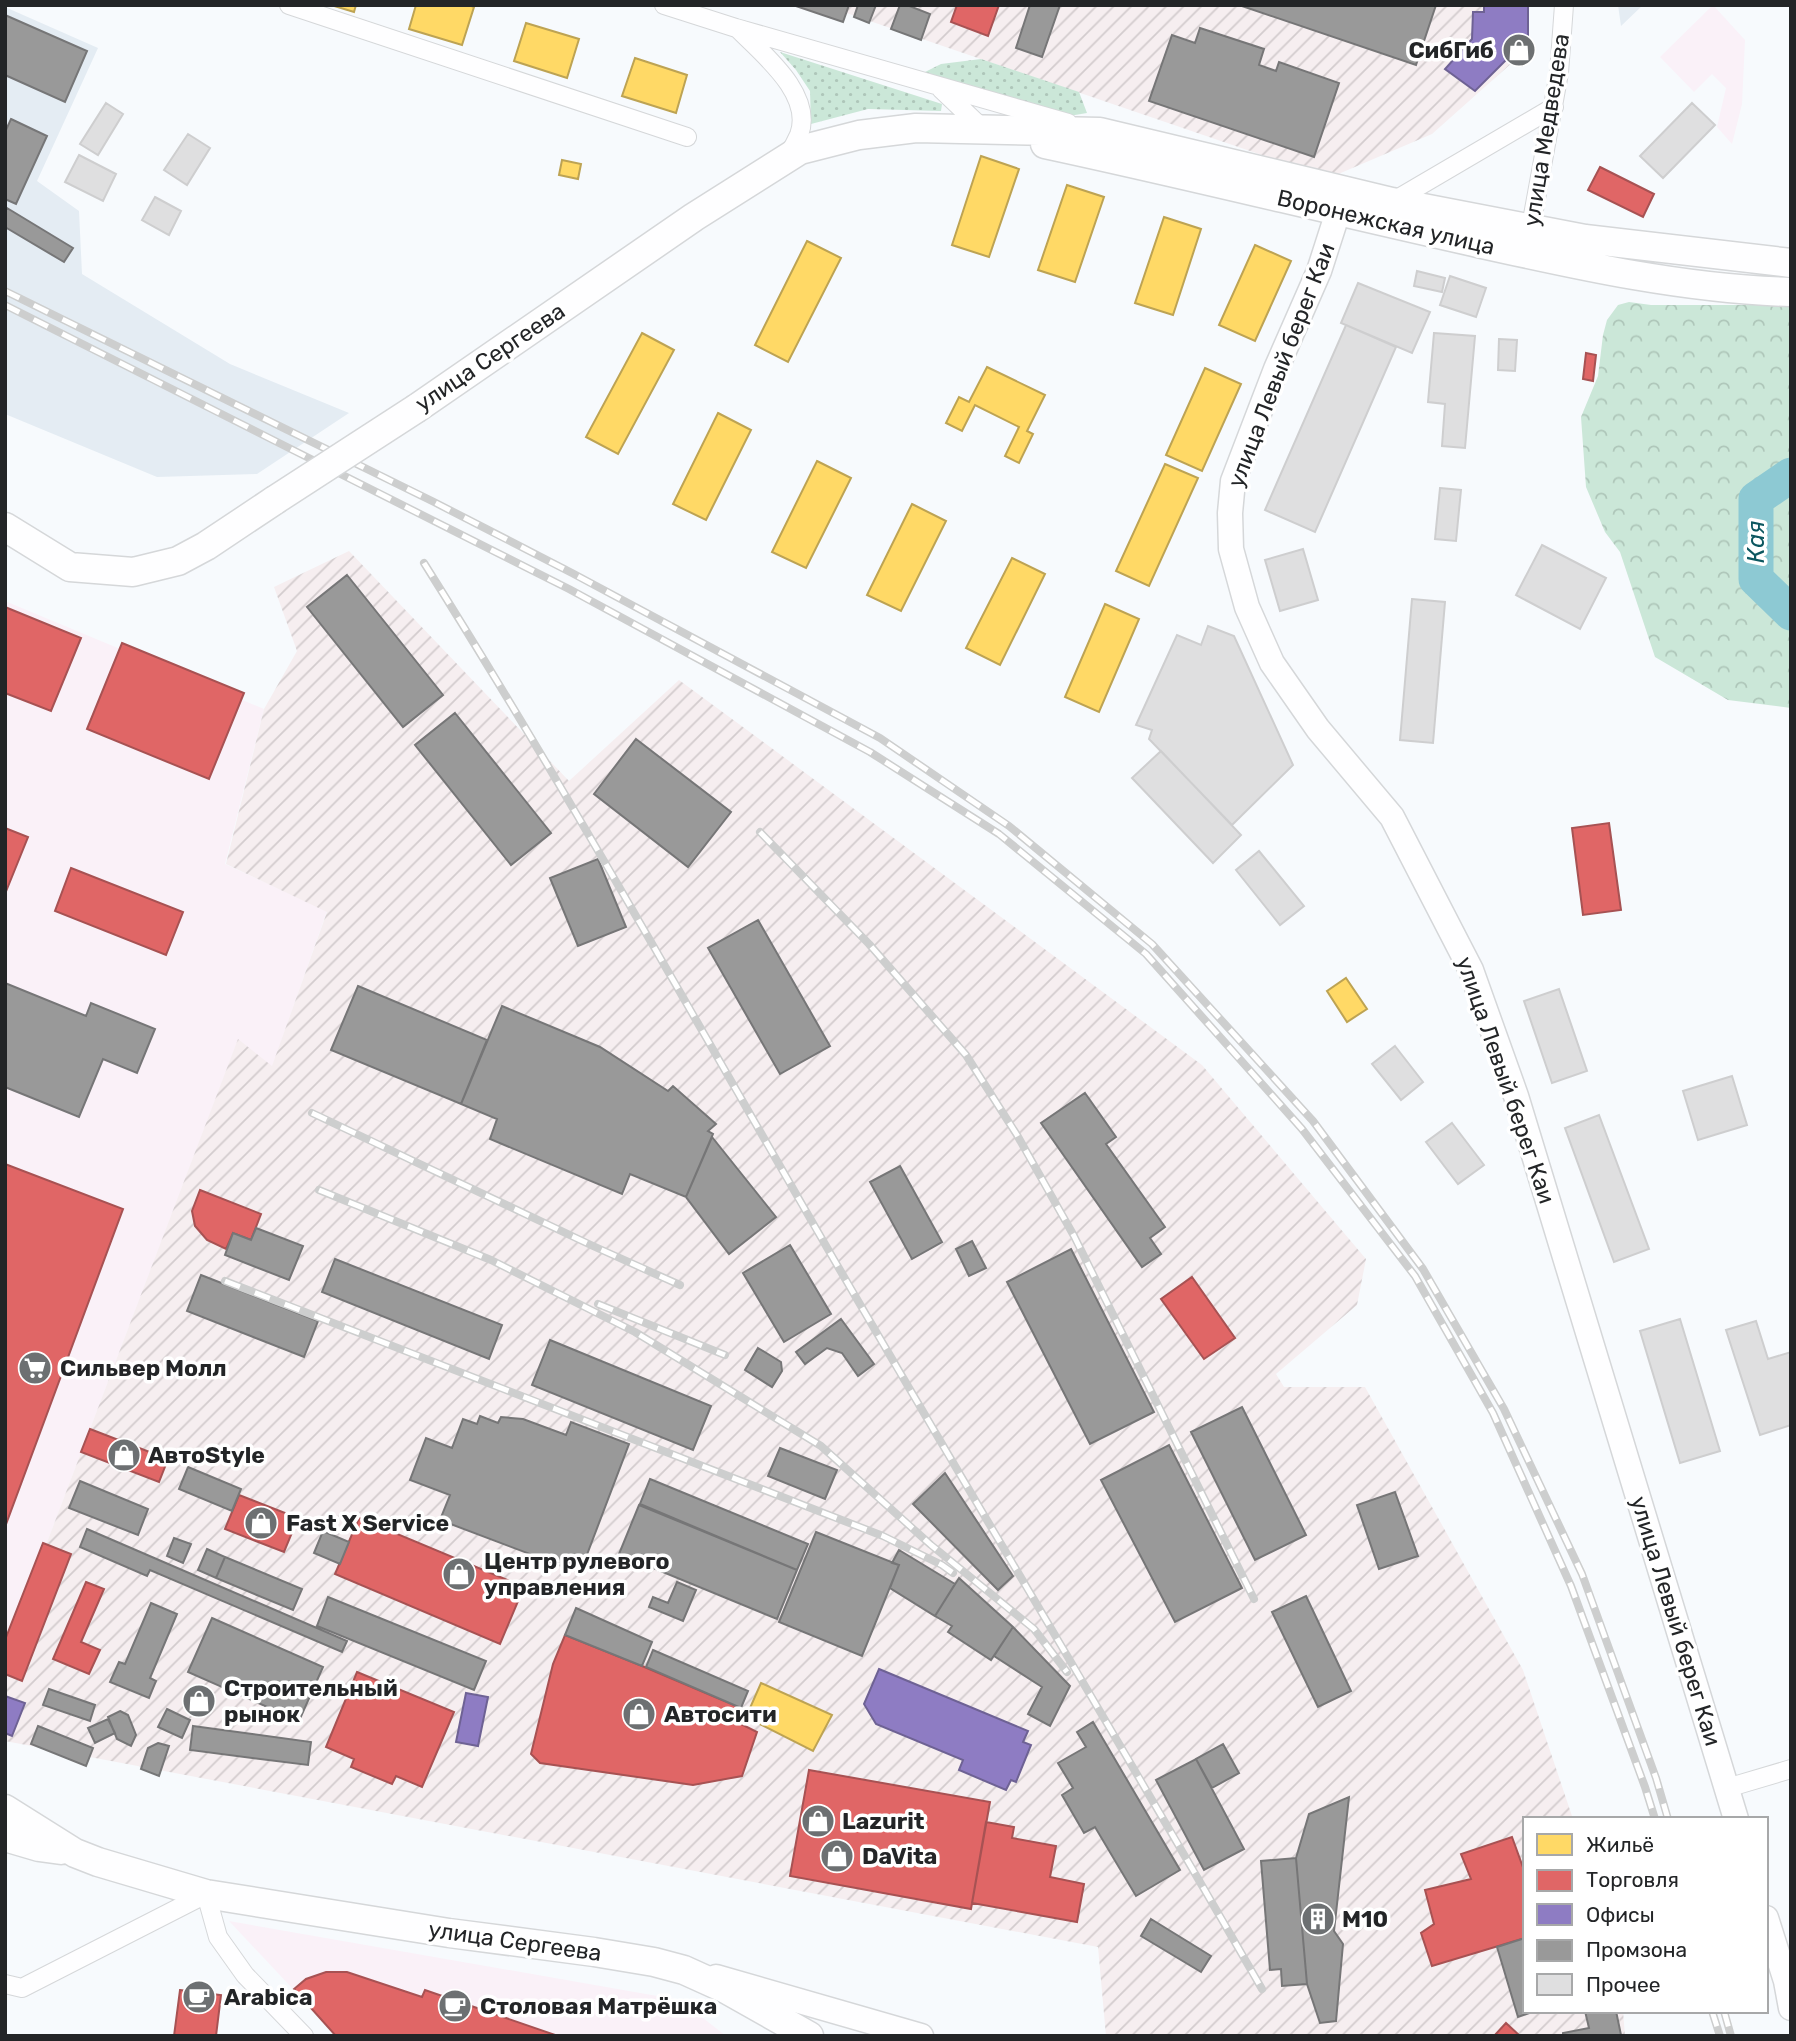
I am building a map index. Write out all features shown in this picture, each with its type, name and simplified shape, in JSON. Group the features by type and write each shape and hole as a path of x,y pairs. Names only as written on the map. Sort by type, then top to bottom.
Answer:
{"main road":[{"name":"улица Сергеева","path":"5,527 70,566 134,572 178,561 206,546 417,408 694,217 800,150 859,135 916,128 984,130"},
{"name":"Воронежская улица","path":"984,130 1100,132 1339,201 1392,202 1670,281 1791,292"},
{"name":"Воронежская улица","path":"984,130 1154,167 1339,201 1529,241 1585,239 1791,263"},
{"name":"улица Сергеева","path":"5,1809 67,1850 206,1894 449,1933 608,1954 684,1970 726,1989 809,2036"},
{"name":"улица Сергеева","path":"5,1837 39,1847 67,1850"}],"street":[{"path":"289,5 687,137"},
{"path":"664,5 1100,132"},
{"name":"улица Медведева","path":"1529,241 1554,107 1564,5"},
{"path":"736,28 785,76 801,110 800,134 787,158"},
{"path":"938,86 984,130"},
{"path":"1392,202 1554,107"},
{"name":"улица Левый берег Каи","path":"1339,201 1319,271 1276,369 1234,481 1230,513 1231,549 1247,607 1272,663 1318,729 1392,817 1471,970 1516,1096 1735,1817"},
{"path":"1727,1788 1791,1769"},
{"path":"14,1986 206,1894 218,1937 245,1975 304,2036"},
{"path":"1768,1924 1786,1981 1791,2008"},
{"path":"684,1970 735,1981 920,2036"}],"shaded area":[{"path":"823,5 1514,5 1514,61 1432,134 1329,178"},
{"path":"1618,5 1643,5 1621,26"},
{"path":"1713,5 1745,40 1742,104 1732,144 1717,127 1726,88 1712,74 1694,92 1660,57"},
{"path":"5,7 98,48 37,181 79,211 82,274 230,364 349,413 257,474 157,477 5,414"},
{"path":"349,551 569,781 679,680 1202,1065 1366,1259 1357,1305 1276,1374 1284,1387 1365,1387 1523,1670 1572,1817 1523,1817 1523,2013 1623,2013 1625,2036 1106,2036 1098,1947 5,1741 5,1653 238,1039 272,1066 327,912 226,864 264,709 297,651 274,587"},
{"path":"5,601 264,709 225,864 327,911 272,1067 238,1040 5,1653"},
{"path":"229,1921 680,2000 726,2036 337,2036"}],"green space":[{"path":"780,52 942,104 941,111 868,109 811,124 810,91"},
{"path":"981,59 1079,92 1087,113 1069,116 923,73 941,64"},
{"path":"1629,302 1651,305 1791,305 1791,708 1728,700 1655,657 1620,552 1605,532 1586,487 1581,417 1598,376 1607,320 1618,305"}],"building: Жильё":[{"path":"331,5 356,5 354,12"},
{"path":"416,5 474,7 462,45 409,29"},
{"path":"526,23 579,39 567,78 514,61"},
{"path":"635,58 687,75 676,113 622,96"},
{"path":"981,156 1019,169 989,257 952,245"},
{"path":"562,160 581,164 578,179 559,175"},
{"path":"1067,185 1104,197 1075,282 1038,270"},
{"path":"1164,217 1201,229 1173,315 1135,303"},
{"path":"807,241 841,258 788,362 755,345"},
{"path":"1255,245 1291,261 1255,341 1219,325"},
{"path":"642,333 674,350 618,454 586,437"},
{"path":"987,367 1045,395 1027,431 1033,434 1019,463 1005,456 1019,427 975,405 962,431 946,423 959,397 969,402"},
{"path":"1205,368 1241,384 1202,471 1166,455"},
{"path":"718,413 751,430 706,520 673,504"},
{"path":"817,461 851,478 806,568 772,552"},
{"path":"1165,464 1198,478 1149,586 1116,571"},
{"path":"912,504 946,521 901,611 867,595"},
{"path":"1012,558 1045,574 1000,665 966,648"},
{"path":"1105,604 1139,619 1099,712 1065,697"},
{"path":"1346,978 1367,1009 1347,1022 1327,991"},
{"path":"761,1683 832,1715 813,1751 746,1717"}],"building: Торговля":[{"path":"957,5 999,5 988,36 951,22"},
{"path":"1600,167 1654,194 1643,217 1588,190"},
{"path":"1586,353 1596,355 1593,381 1583,379"},
{"path":"5,607 81,638 51,711 5,693"},
{"path":"122,643 244,693 209,779 87,729"},
{"path":"1609,823 1621,910 1583,915 1572,828"},
{"path":"5,828 28,837 5,894"},
{"path":"71,868 183,912 166,955 55,911"},
{"name":"Сильвер Молл","path":"5,1164 123,1209 5,1527"},
{"path":"200,1190 261,1214 251,1240 233,1233 226,1249 207,1240 195,1226 192,1211"},
{"path":"1192,1277 1235,1338 1204,1359 1161,1299"},
{"name":"АвтоStyle","path":"90,1429 168,1459 159,1482 81,1452"},
{"name":"Fast X Service","path":"239,1495 298,1518 284,1552 225,1529"},
{"path":"359,1518 524,1587 500,1644 335,1574"},
{"path":"43,1543 71,1554 22,1681 5,1674 5,1640"},
{"path":"86,1582 104,1589 81,1642 100,1650 89,1674 53,1659"},
{"name":"Автосити","path":"565,1635 741,1708 735,1721 757,1732 742,1776 693,1785 540,1763 531,1754 553,1664"},
{"path":"357,1672 454,1712 422,1787 396,1776 392,1784 351,1767 354,1759 326,1747"},
{"path":"809,1770 990,1802 971,1909 790,1876"},
{"path":"986,1822 1014,1827 1012,1838 1056,1846 1050,1877 1084,1884 1077,1922 972,1903"},
{"path":"1512,1837 1523,1867 1523,1939 1432,1966 1421,1933 1434,1924 1425,1890 1471,1879 1461,1854"},
{"path":"326,1972 347,1972 422,1997 425,1990 558,2036 336,2036 294,1989 306,1979"},
{"path":"180,1990 221,1995 216,2036 174,2036"},
{"path":"1506,2023 1520,2036 1494,2036"}],"building: Офисы":[{"path":"1484,5 1528,5 1528,38 1475,91 1445,69 1472,39 1473,12 1484,12"},
{"path":"879,1669 1028,1731 1023,1742 1031,1745 1016,1782 1011,1780 1006,1790 959,1770 963,1760 876,1724 864,1704"},
{"path":"466,1693 488,1697 478,1746 456,1742"},
{"path":"5,1696 25,1703 12,1736 5,1733"}],"building: Промзона":[{"path":"793,5 849,5 843,22"},
{"path":"858,5 876,5 869,23 854,17"},
{"path":"900,5 930,14 921,40 891,29"},
{"path":"1030,5 1060,5 1042,57 1016,48"},
{"path":"1239,5 1436,5 1416,65"},
{"path":"5,15 87,51 65,102 5,75"},
{"path":"1200,28 1264,49 1259,65 1276,71 1279,62 1339,83 1314,157 1149,101 1172,35 1195,43"},
{"path":"11,119 47,136 16,204 5,199 5,132"},
{"path":"7,208 73,248 64,262 5,227"},
{"path":"347,575 443,695 403,727 307,607"},
{"path":"455,713 551,833 511,865 415,745"},
{"path":"636,739 731,812 688,867 594,794"},
{"path":"598,859 626,927 578,946 550,878"},
{"path":"758,920 830,1046 780,1074 708,948"},
{"path":"5,983 86,1016 91,1003 155,1029 137,1073 103,1059 79,1117 5,1087"},
{"path":"358,986 487,1040 461,1104 331,1050"},
{"path":"502,1006 600,1047 668,1091 673,1086 716,1124 708,1131 713,1134 686,1197 630,1174 622,1194 490,1139 497,1119 461,1104"},
{"path":"1085,1093 1116,1137 1106,1144 1165,1227 1150,1238 1161,1254 1142,1267 1041,1123"},
{"path":"712,1137 776,1217 729,1254 686,1197"},
{"path":"900,1166 942,1242 912,1259 870,1182"},
{"path":"256,1228 303,1246 289,1280 225,1255 233,1233 251,1240"},
{"path":"972,1241 986,1268 969,1276 956,1249"},
{"path":"790,1245 831,1314 784,1342 743,1273"},
{"path":"1071,1249 1154,1412 1090,1444 1007,1282"},
{"path":"335,1259 502,1325 489,1359 322,1292"},
{"path":"201,1275 318,1321 304,1357 187,1311"},
{"path":"841,1319 874,1364 858,1376 842,1353 827,1348 805,1364 796,1352"},
{"path":"550,1340 711,1406 693,1450 532,1385"},
{"path":"758,1348 781,1362 782,1371 772,1387 745,1370"},
{"path":"1242,1407 1306,1535 1255,1560 1191,1432"},
{"path":"480,1416 498,1423 501,1417 523,1419 566,1435 571,1422 629,1444 580,1573 440,1520 450,1495 410,1480 426,1438 452,1448 463,1419 477,1424"},
{"path":"1169,1445 1242,1588 1175,1622 1101,1480"},
{"path":"780,1448 837,1470 825,1499 768,1476"},
{"path":"188,1467 241,1489 232,1511 179,1489"},
{"path":"945,1473 1013,1576 998,1590 913,1504"},
{"path":"650,1479 808,1544 797,1570 640,1504"},
{"path":"80,1481 148,1509 138,1535 69,1508"},
{"path":"1395,1492 1418,1556 1379,1569 1357,1505"},
{"path":"639,1505 797,1570 777,1619 619,1554"},
{"path":"87,1529 347,1641 342,1652 150,1570 147,1576 80,1547"},
{"path":"323,1531 349,1542 340,1564 314,1553"},
{"path":"816,1532 899,1565 862,1656 779,1622"},
{"path":"174,1538 191,1544 183,1563 167,1556"},
{"path":"207,1549 225,1557 216,1578 198,1570"},
{"path":"899,1550 955,1584 935,1616 890,1588 899,1565 892,1563"},
{"path":"225,1557 302,1589 293,1610 216,1578"},
{"path":"959,1578 1013,1627 991,1660 948,1632 952,1626 935,1616"},
{"path":"677,1582 696,1590 683,1621 649,1607 653,1597 668,1603"},
{"path":"1306,1596 1351,1691 1318,1707 1272,1612"},
{"path":"328,1597 486,1661 474,1690 317,1626"},
{"path":"151,1603 177,1614 150,1678 156,1681 149,1698 110,1682 119,1662 125,1664"},
{"path":"576,1608 652,1642 642,1666 565,1635"},
{"path":"212,1618 323,1667 299,1721 188,1672"},
{"path":"1013,1627 1070,1686 1050,1726 1028,1714 1042,1687 994,1656"},
{"path":"653,1650 748,1691 741,1708 646,1667"},
{"path":"49,1689 95,1705 90,1721 43,1705"},
{"path":"167,1709 190,1720 182,1738 158,1727"},
{"path":"120,1711 128,1715 136,1735 131,1746 117,1739 108,1717"},
{"path":"108,1719 115,1733 95,1743 88,1728"},
{"path":"1093,1722 1180,1870 1136,1896 1095,1827 1084,1833 1062,1795 1073,1788 1058,1763 1086,1747 1077,1732"},
{"path":"38,1726 93,1748 86,1766 31,1744"},
{"path":"193,1726 311,1742 308,1765 190,1750"},
{"path":"158,1743 169,1746 159,1776 141,1769 148,1748"},
{"path":"1223,1744 1239,1773 1212,1788 1196,1759"},
{"path":"1196,1759 1244,1849 1204,1870 1156,1780"},
{"name":"M10","path":"1349,1797 1334,1931 1343,1944 1336,2021 1320,2023 1307,1984 1296,1858 1309,1814"},
{"path":"1296,1858 1307,1984 1282,1986 1281,1969 1270,1970 1261,1861"},
{"path":"1151,1919 1211,1956 1201,1972 1141,1936"},
{"path":"1523,1939 1523,2013 1529,2013 1518,2017 1497,1947"},
{"path":"1585,2013 1616,2013 1621,2035 1563,2036 1563,2033 1589,2028"}],"building: Прочее":[{"path":"106,103 123,114 98,155 80,144"},
{"path":"1692,103 1715,125 1663,178 1640,156"},
{"path":"188,134 210,148 187,185 164,170"},
{"path":"79,155 116,174 103,201 65,182"},
{"path":"155,197 181,211 169,235 142,220"},
{"path":"1417,271 1445,278 1442,292 1414,286"},
{"path":"1450,276 1486,288 1476,317 1440,305"},
{"path":"1358,283 1430,312 1412,353 1341,323"},
{"path":"1346,325 1396,347 1315,532 1265,510"},
{"path":"1434,333 1475,336 1465,448 1442,446 1445,404 1428,402"},
{"path":"1499,339 1517,340 1515,371 1498,370"},
{"path":"1440,488 1461,490 1456,541 1435,539"},
{"path":"1542,545 1606,578 1580,629 1516,595"},
{"path":"1303,549 1318,600 1280,611 1265,560"},
{"path":"1412,599 1445,602 1433,743 1400,740"},
{"path":"1208,626 1234,636 1293,765 1232,825 1149,739 1152,730 1136,725 1177,635 1201,645"},
{"path":"1161,751 1241,835 1213,863 1132,778"},
{"path":"1259,851 1304,906 1280,925 1236,870"},
{"path":"1559,989 1587,1071 1552,1083 1524,1001"},
{"path":"1395,1046 1423,1082 1401,1100 1372,1064"},
{"path":"1732,1076 1747,1125 1698,1140 1683,1091"},
{"path":"1599,1115 1649,1249 1614,1262 1565,1128"},
{"path":"1452,1123 1484,1165 1458,1184 1426,1142"},
{"path":"1680,1319 1720,1451 1680,1463 1640,1331"},
{"path":"1756,1321 1768,1359 1791,1352 1791,1425 1760,1435 1726,1330"}],"waterway":[{"name":"Кая","path":"1791,475 1756,499 1756,579 1791,613"}],"railway":[{"path":"5,291 434,502 880,738 1009,826 1152,944 1313,1121 1423,1269 1504,1409 1582,1574 1656,1778 1667,1817"},
{"path":"5,305 569,589 870,752 999,834 1146,954 1302,1129 1415,1276 1493,1413 1571,1586 1654,1817"},
{"path":"424,563 581,821 833,1258 1262,1989"},
{"path":"760,832 869,944 966,1055 1017,1135 1074,1236 1254,1599"},
{"path":"312,1113 680,1285"},
{"path":"319,1190 491,1260 635,1332 821,1446 931,1545 1034,1629 1067,1672"},
{"path":"225,1281 883,1536 953,1573"},
{"path":"598,1304 725,1355"},
{"path":"1713,2013 1720,2036"},
{"path":"1725,2013 1731,2036"}],"place":[{"name":"СибГиб","path":"1519,50"},
{"name":"Сильвер Молл","path":"35,1368"},
{"name":"АвтоStyle","path":"124,1455"},
{"name":"Fast X Service","path":"261,1523"},
{"name":"Центр рулевого управления","path":"459,1574"},
{"name":"Строительный рынок","path":"199,1701"},
{"name":"Автосити","path":"639,1714"},
{"name":"Lazurit","path":"818,1821"},
{"name":"DaVita","path":"837,1856"},
{"name":"M10","path":"1318,1919"},
{"name":"Arabica","path":"199,1997"},
{"name":"Столовая Матрёшка","path":"455,2006"}]}
